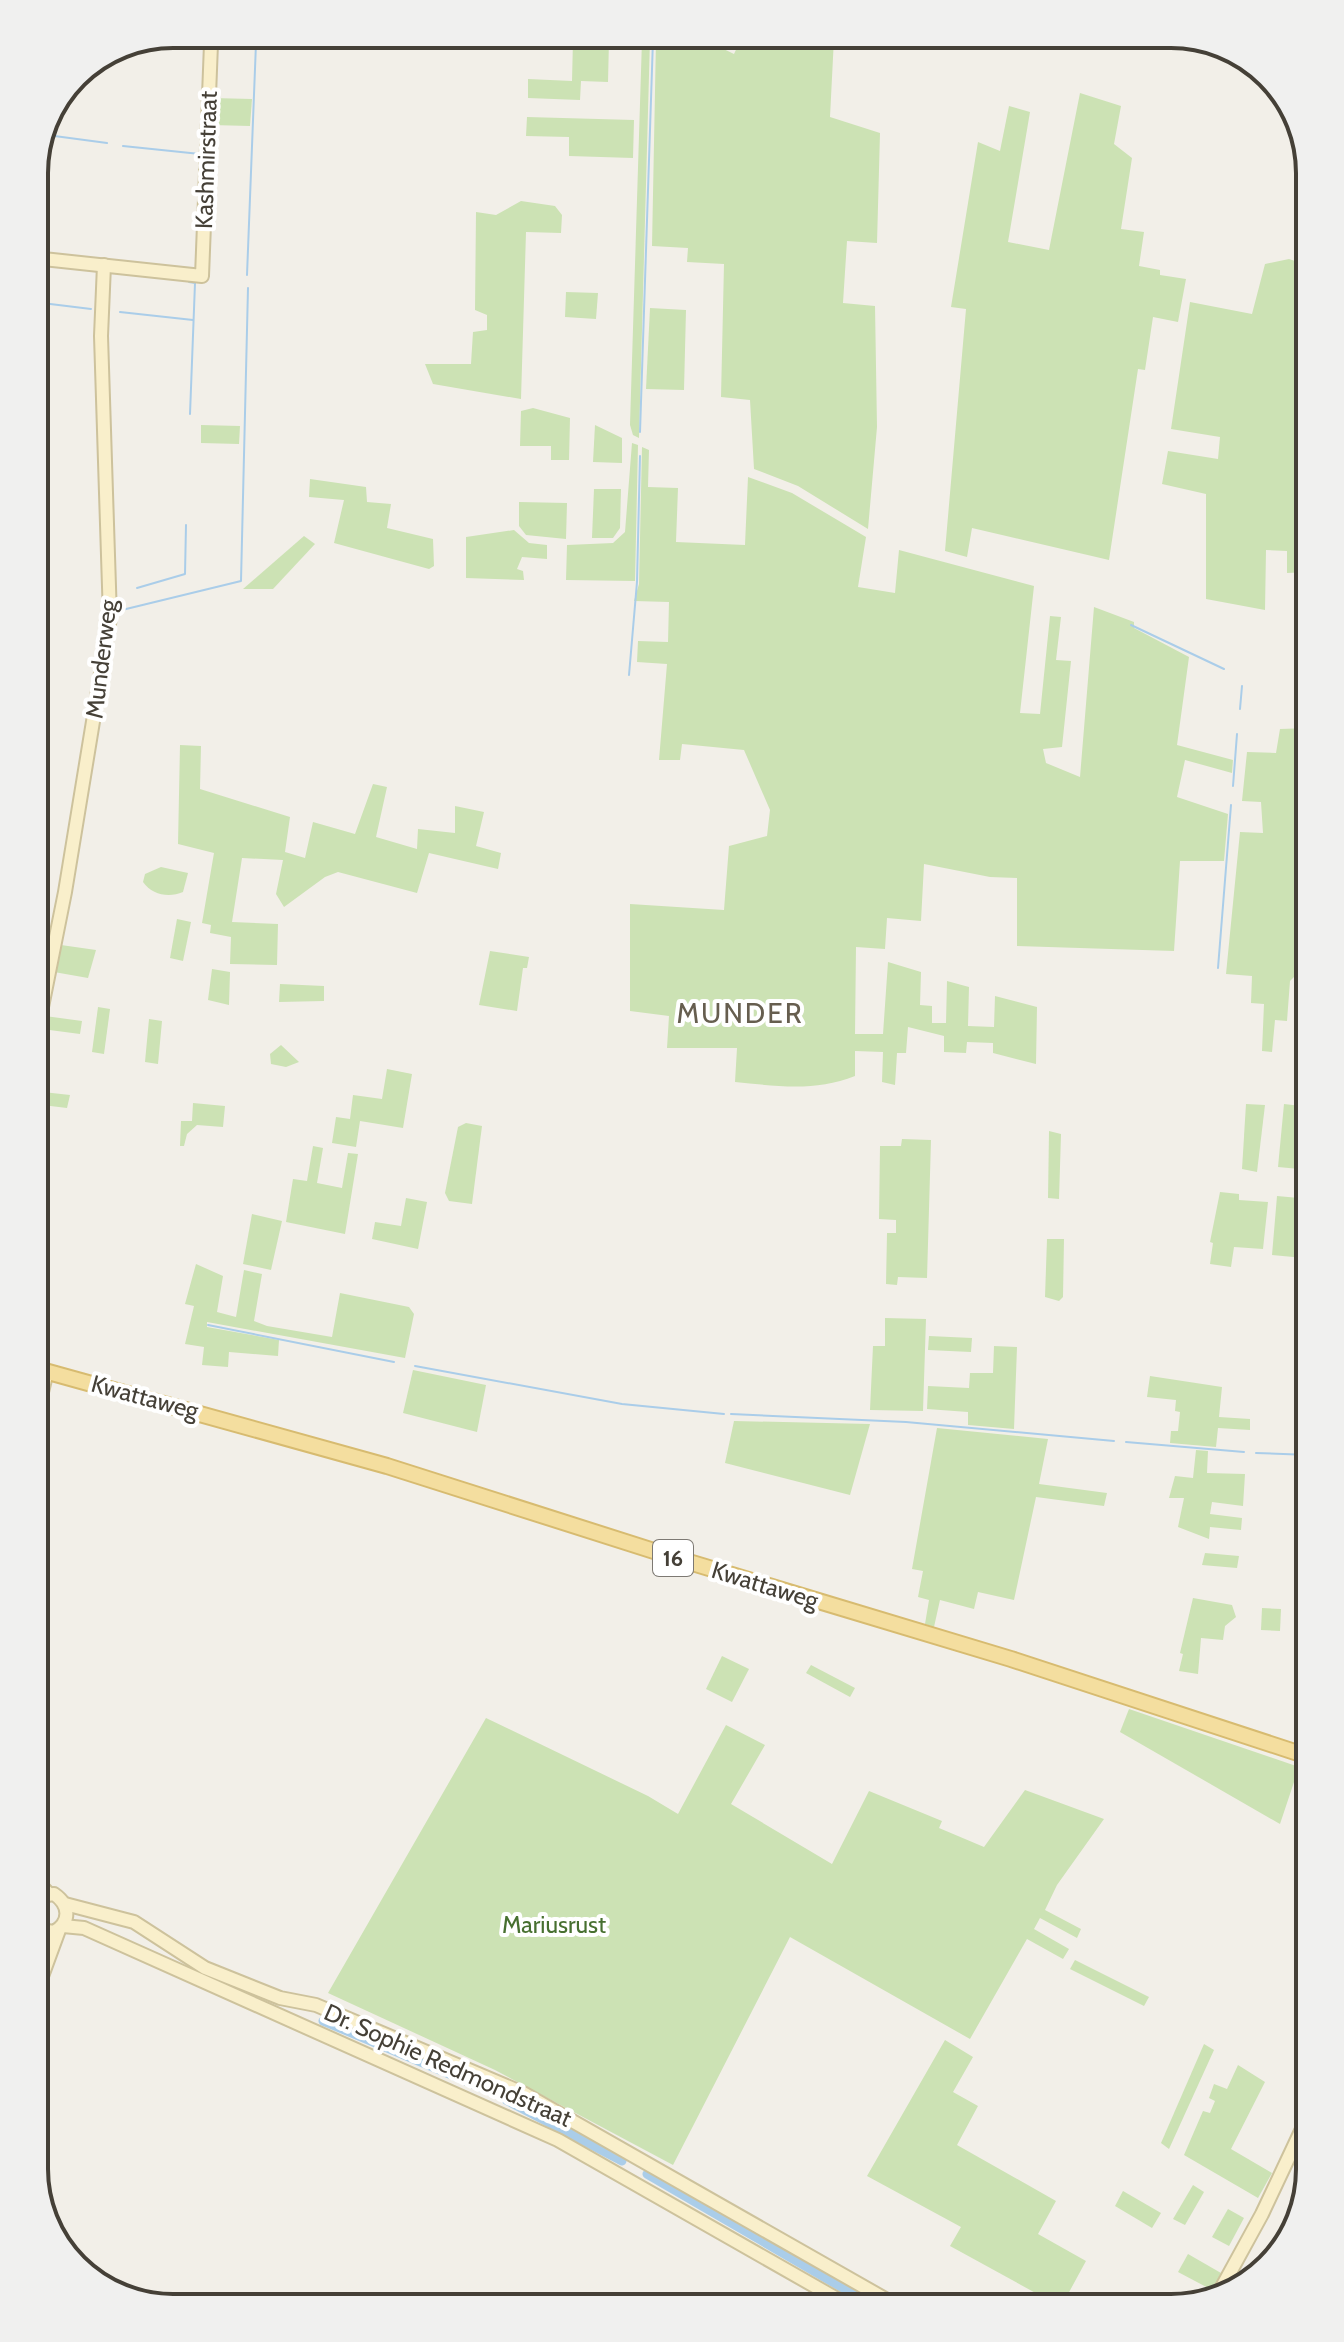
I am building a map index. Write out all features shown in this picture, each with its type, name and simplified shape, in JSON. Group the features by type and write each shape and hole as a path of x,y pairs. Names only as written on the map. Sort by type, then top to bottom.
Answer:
{"main road":[{"name":"Kwattaweg","path":"48,1371 387,1466 679,1559 1011,1659 1296,1752"}],"street":[{"name":"Kashmirstraat","path":"104,265 202,276 211,48"},
{"path":"48,259 104,265"},
{"name":"Munderweg","path":"48,977 110,618 102,383 104,265"},
{"name":"Dr. Sophie Redmondstraat","path":"48,1893 65,1904 134,1922 205,1968 280,1998 316,2005 505,2085 643,2158 877,2294"},
{"path":"48,1958 67,1914 65,1904"},
{"path":"48,1930 61,1928"},
{"name":"Dr. Sophie Redmondstraat","path":"61,1928 84,1928 493,2110 570,2147 828,2294"},
{"path":"493,2110 505,2085"},
{"path":"1225,2281 1296,2142"}],"green space":[{"path":"573,48 609,48 608,82 581,81 580,100 528,98 528,79 572,81"},
{"path":"642,48 650,48 639,438 633,435 630,425"},
{"path":"656,48 722,48 734,54 737,48 833,48 830,117 880,133 877,243 847,241 843,303 875,306 877,427 868,529 798,486 754,469 750,400 721,397 724,264 687,262 688,248 652,246"},
{"path":"1080,93 1121,106 1114,144 1132,158 1121,229 1144,232 1139,266 1160,270 1160,275 1186,279 1178,322 1153,317 1145,370 1138,369 1109,560 972,528 967,557 945,551 966,309 951,307 978,142 1000,151 1009,106 1030,112 1008,242 1049,250"},
{"path":"212,98 252,99 250,126 211,125"},
{"path":"527,117 634,120 633,158 569,156 569,137 526,136"},
{"path":"521,201 555,206 562,215 561,233 526,232 521,399 433,384 425,364 471,364 473,332 487,330 487,315 475,310 476,212 496,215"},
{"path":"1289,259 1296,261 1296,573 1287,573 1287,551 1266,550 1265,610 1206,599 1206,494 1162,484 1168,451 1218,459 1220,437 1171,429 1190,302 1252,314 1265,264"},
{"path":"566,292 598,293 596,319 565,317"},
{"path":"650,308 686,310 684,390 646,389"},
{"path":"533,408 570,418 569,460 551,460 551,446 520,446 521,411"},
{"path":"201,425 240,426 239,444 201,443"},
{"path":"595,425 622,438 622,463 593,462"},
{"path":"632,443 638,445 635,581 566,580 567,545 613,543 625,532"},
{"path":"642,447 649,450 648,487 678,488 676,542 745,545 748,477 792,493 866,537 858,587 895,593 899,550 1034,586 1020,713 1040,714 1050,616 1061,617 1056,660 1071,661 1062,747 1043,749 1046,763 1080,777 1094,607 1134,622 1134,628 1189,657 1177,745 1233,760 1232,773 1185,760 1177,797 1228,814 1224,861 1180,861 1174,951 1017,946 1017,878 990,877 924,864 921,921 887,918 885,949 856,947 855,1034 883,1034 888,962 921,972 920,1005 932,1006 932,1023 946,1023 947,981 969,987 968,1026 994,1027 995,996 1037,1007 1036,1064 993,1053 993,1043 967,1042 966,1053 944,1052 944,1036 908,1027 906,1053 897,1053 895,1085 882,1082 883,1052 855,1051 855,1076 811,1086 781,1086 735,1082 737,1048 667,1048 669,1016 630,1011 630,904 724,910 729,846 767,836 770,810 744,750 682,744 680,760 659,760 667,664 637,662 638,641 668,642 669,602 634,601 639,584"},
{"path":"310,479 366,487 367,502 391,504 387,528 433,539 434,566 429,569 334,543 344,500 309,497"},
{"path":"594,489 621,489 620,528 613,538 592,538"},
{"path":"519,502 567,503 566,539 526,535 519,526"},
{"path":"514,530 529,543 547,545 547,559 522,557 517,569 523,571 524,580 466,578 466,537"},
{"path":"304,536 315,544 273,589 243,589"},
{"path":"1296,728 1296,975 1290,981 1287,1021 1275,1020 1272,1052 1262,1051 1264,1004 1251,1003 1252,976 1226,974 1240,832 1263,833 1261,802 1242,801 1247,752 1276,753 1280,729"},
{"path":"180,745 201,746 200,789 290,817 285,852 305,858 313,822 355,834 373,784 387,787 376,837 417,849 418,829 455,833 455,806 484,812 476,846 501,853 498,869 429,853 417,893 338,872 325,877 284,907 276,894 283,860 242,858 232,922 278,924 277,965 230,964 231,937 210,933 211,925 202,923 214,853 178,844"},
{"path":"161,867 188,873 183,892 161,894 143,882 145,874"},
{"path":"177,919 191,922 183,961 170,958"},
{"path":"61,945 96,950 88,978 54,972"},
{"path":"490,951 529,957 527,968 523,968 517,1011 479,1005"},
{"path":"212,969 230,972 229,1005 208,1000"},
{"path":"280,984 324,986 324,1001 279,1002"},
{"path":"98,1007 110,1009 104,1054 92,1052"},
{"path":"48,1016 82,1021 80,1034 48,1030"},
{"path":"149,1019 162,1021 158,1064 145,1062"},
{"path":"281,1045 299,1062 286,1067 271,1064 270,1054"},
{"path":"387,1069 412,1074 403,1128 360,1121 356,1147 332,1143 336,1117 350,1119 353,1095 382,1099"},
{"path":"48,1093 70,1095 67,1108 48,1106"},
{"path":"193,1103 225,1106 223,1127 197,1125 187,1134 184,1146 180,1146 181,1121 192,1121"},
{"path":"1246,1104 1265,1105 1257,1172 1242,1169"},
{"path":"1284,1104 1296,1105 1296,1169 1278,1167"},
{"path":"466,1123 482,1126 472,1204 449,1201 445,1193 458,1127"},
{"path":"1049,1131 1061,1134 1059,1199 1048,1198"},
{"path":"902,1139 931,1140 927,1278 898,1277 897,1285 886,1284 887,1233 896,1233 896,1220 879,1219 880,1146 901,1146"},
{"path":"313,1146 323,1148 317,1183 342,1188 348,1153 358,1154 345,1234 286,1222 293,1179 307,1181"},
{"path":"1220,1192 1239,1194 1239,1200 1268,1202 1263,1249 1234,1247 1231,1267 1210,1264 1213,1243 1210,1242"},
{"path":"1277,1196 1296,1198 1296,1257 1272,1255"},
{"path":"406,1198 427,1202 418,1249 372,1239 375,1222 401,1226"},
{"path":"252,1214 282,1221 271,1270 243,1264"},
{"path":"1047,1239 1064,1239 1063,1297 1059,1301 1045,1297"},
{"path":"196,1264 223,1276 217,1312 236,1317 244,1270 262,1274 254,1321 267,1326 332,1337 340,1293 409,1307 414,1314 405,1358 207,1322 207,1327 279,1340 278,1356 229,1352 228,1367 202,1365 204,1347 185,1344 194,1306 185,1304"},
{"path":"885,1318 926,1319 923,1411 870,1410 873,1346 885,1346"},
{"path":"929,1336 972,1338 971,1352 928,1350"},
{"path":"994,1346 1017,1347 1014,1429 968,1425 968,1412 927,1409 928,1386 969,1388 970,1373 993,1373"},
{"path":"413,1370 486,1385 477,1432 403,1413"},
{"path":"1150,1376 1222,1387 1219,1417 1250,1419 1250,1430 1218,1428 1216,1447 1170,1443 1171,1431 1178,1431 1180,1412 1175,1411 1176,1400 1147,1397"},
{"path":"734,1421 870,1424 850,1495 725,1463"},
{"path":"937,1428 1048,1439 1039,1484 1107,1493 1104,1506 1036,1497 1014,1600 978,1592 974,1609 940,1600 934,1627 925,1624 929,1600 918,1597 923,1571 912,1569"},
{"path":"1196,1450 1208,1451 1207,1473 1245,1474 1243,1506 1212,1502 1210,1514 1242,1518 1241,1530 1210,1527 1209,1539 1178,1527 1184,1498 1169,1498 1175,1476 1193,1478"},
{"path":"1205,1553 1239,1556 1237,1568 1202,1565"},
{"path":"1193,1598 1232,1605 1236,1617 1225,1626 1223,1640 1201,1638 1198,1674 1179,1671 1183,1654 1180,1653"},
{"path":"1262,1608 1281,1609 1280,1631 1261,1630"},
{"path":"722,1656 749,1669 732,1702 706,1689"},
{"path":"811,1665 855,1688 850,1697 806,1673"},
{"path":"1129,1709 1296,1766 1296,1776 1280,1824 1120,1732"},
{"name":"Mariusrust","path":"486,1718 648,1796 678,1814 726,1725 765,1745 731,1804 832,1864 869,1791 942,1821 939,1828 984,1847 1025,1790 1104,1819 1057,1885 1045,1910 1081,1929 1077,1938 1040,1918 1034,1929 1069,1949 1063,1959 1027,1939 970,2039 790,1937 673,2165 495,2070 328,1993"},
{"path":"1075,1960 1149,1997 1144,2006 1070,1969"},
{"path":"945,2040 973,2057 953,2092 978,2106 957,2145 1056,2201 1038,2234 1086,2261 1068,2294 1037,2294 950,2246 961,2227 867,2176"},
{"path":"1204,2044 1214,2050 1169,2149 1161,2143"},
{"path":"1238,2065 1265,2082 1231,2149 1272,2173 1258,2198 1184,2155 1203,2111 1210,2113 1215,2101 1209,2098 1214,2084 1227,2089"},
{"path":"1193,2185 1204,2192 1185,2225 1173,2219"},
{"path":"1123,2191 1161,2213 1152,2228 1115,2206"},
{"path":"1228,2209 1244,2218 1229,2246 1212,2237"},
{"path":"1188,2254 1221,2273 1214,2286 1208,2288 1178,2272"}],"waterway":[{"path":"247,275 256,48"},
{"path":"640,432 653,48"},
{"path":"54,136 107,143"},
{"path":"123,146 200,154"},
{"path":"189,282 195,283 190,414"},
{"path":"122,610 241,581 248,288"},
{"path":"48,304 91,309"},
{"path":"120,312 193,320"},
{"path":"629,675 637,582 640,456"},
{"path":"137,588 185,574 186,525"},
{"path":"1131,625 1224,669"},
{"path":"1240,709 1242,686"},
{"path":"1233,786 1237,734"},
{"path":"1218,968 1231,805"},
{"path":"208,1325 394,1362"},
{"path":"415,1366 622,1404 724,1414"},
{"path":"731,1414 906,1422 1114,1441"},
{"path":"1126,1442 1244,1452"},
{"path":"1256,1453 1296,1454"},
{"path":"323,2021 492,2092"},
{"path":"506,2100 622,2161"},
{"path":"647,2174 853,2294"}],"district":[{"name":"MUNDER","path":"740,1013"}]}
